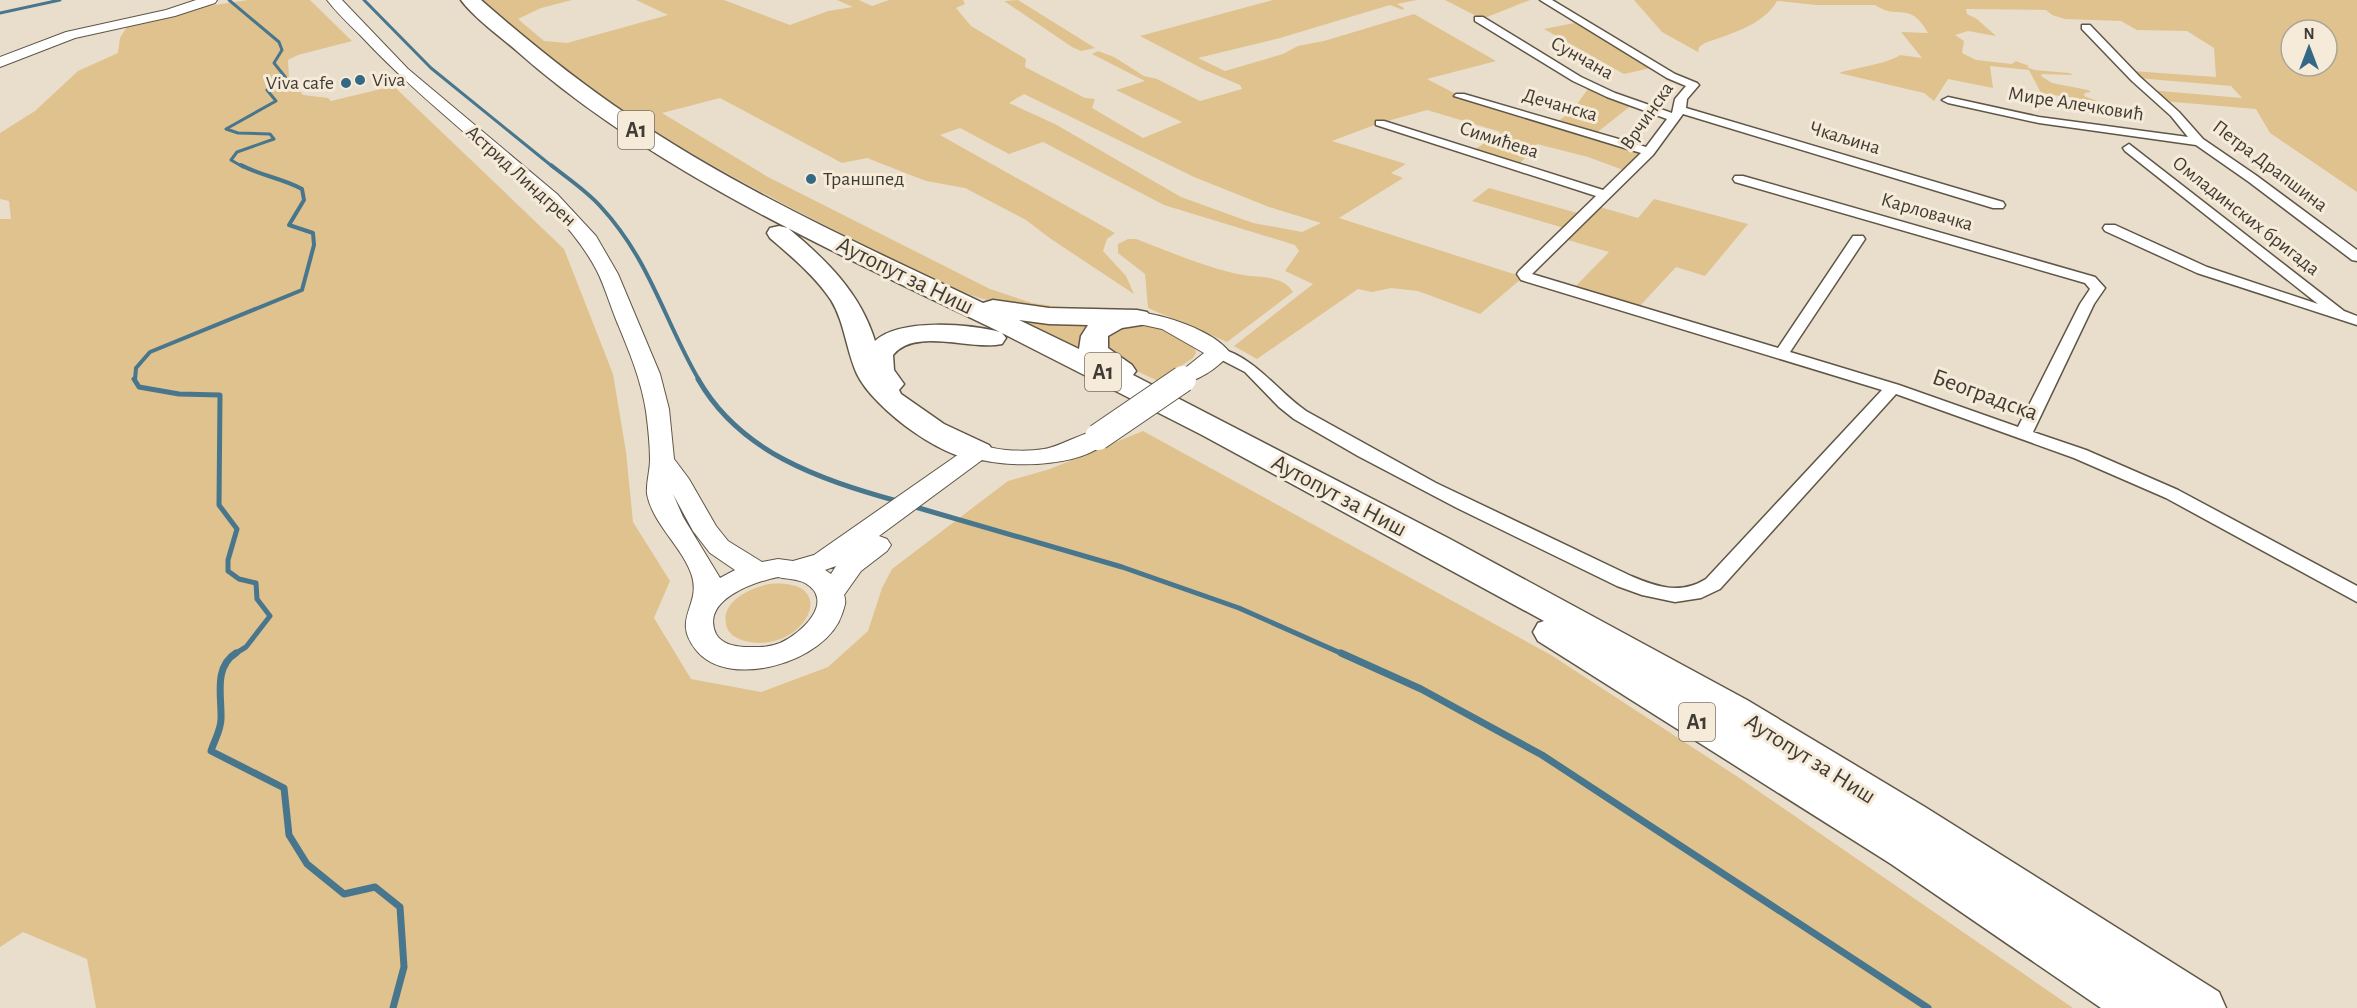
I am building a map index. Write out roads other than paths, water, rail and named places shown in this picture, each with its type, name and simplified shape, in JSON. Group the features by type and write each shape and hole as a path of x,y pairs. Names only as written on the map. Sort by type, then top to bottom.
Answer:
{"highway":[{"name":"Аутопут за Ниш","path":"448,0 509,57 548,87 624,140 779,233 1259,473 1563,639 1906,851 2142,1008"},
{"name":"Аутопут за Ниш","path":"470,0 528,53 618,119 765,205 956,301 1135,387 1606,638 1738,714 1925,829 2202,1008"},
{"path":"779,233 829,282 847,305 858,330 872,375 883,392 974,461"},
{"path":"956,301 1050,316 1137,318"},
{"path":"1137,318 1119,320 1096,332 1092,344 1096,356 1204,416 1248,448"},
{"path":"974,461 886,381 877,364 878,356 892,342 918,334 936,333 992,338"}],"street":[{"path":"0,62 71,35 170,13 210,0"},
{"name":"Астрид Линдгрен","path":"334,0 403,72 551,198 589,240 608,274 649,374 657,409 662,460 660,494 670,517 704,572 709,600"},
{"name":"Врчинска","path":"1545,0 1671,76 1693,85 1649,152 1524,274 1531,280 1575,294"},
{"name":"Сунчана","path":"1479,19 1577,79 1611,95 1676,113"},
{"name":"Петра Драпшина","path":"2086,27 2136,79 2175,114 2199,142 2253,179 2357,257"},
{"name":"Дечанска","path":"1460,96 1649,152"},
{"name":"Мире Алечковић","path":"1948,100 2039,120 2199,142"},
{"name":"Чкаљина","path":"1676,113 1998,205"},
{"name":"Симићева","path":"1380,123 1605,195"},
{"name":"Омладинских бригада","path":"2129,148 2339,314"},
{"name":"Карловачка","path":"1739,179 2066,272 2094,283 2097,291 2087,304 2023,434"},
{"path":"2110,228 2202,270 2357,321"},
{"path":"1782,353 1858,239"},
{"name":"Београдска","path":"1575,294 1782,353 1893,388 2090,459 2172,494 2357,595"},
{"path":"2339,314 2357,313"},
{"path":"1137,318 1172,325 1251,369 1284,404 1300,415 1424,484 1524,534 1621,578 1661,594 1681,596 1698,594 1713,584 1893,388"},
{"path":"831,594 851,565 880,533 974,461 1056,455 1084,446 1219,353"},
{"path":"662,460 677,478 706,531 719,547 756,572"},
{"path":"798,569 823,562 880,533"},
{"path":"778,568 798,569 816,576 828,587 833,603 826,622 809,640 784,653 755,659 728,656 709,645 700,628 703,609 709,600 735,580 756,572 778,568"}],"waterway":[{"path":"0,13 60,0"},
{"path":"229,0 279,42 282,50 274,63 286,78 267,90 276,101 226,129 238,133 270,134 274,139 237,152 231,160 243,167"},
{"path":"364,0 431,68 553,167"},
{"path":"135,380 136,368 150,352 302,290 314,245 313,233 289,225 304,200 302,189 241,165"},
{"path":"551,165 590,196 618,227 644,269 699,380"},
{"path":"134,379 139,387 179,394 220,395 219,505 237,529 228,560 228,571 239,579 256,583 257,599 270,616 246,647 235,654"},
{"path":"698,379 715,405 736,426 784,460 839,483 897,501"},
{"path":"912,506 1122,567 1239,608 1345,655"},
{"path":"1341,653 1421,689 1542,755 1928,1008"},
{"path":"235,654 224,666 221,674 221,723 211,751 284,788 289,835 307,864 344,894 375,887 400,907 404,967 393,1008"}],"place":[{"name":"Viva","path":"360,80"},
{"name":"Viva cafe","path":"346,83"},
{"name":"Траншпед","path":"811,179"}]}
